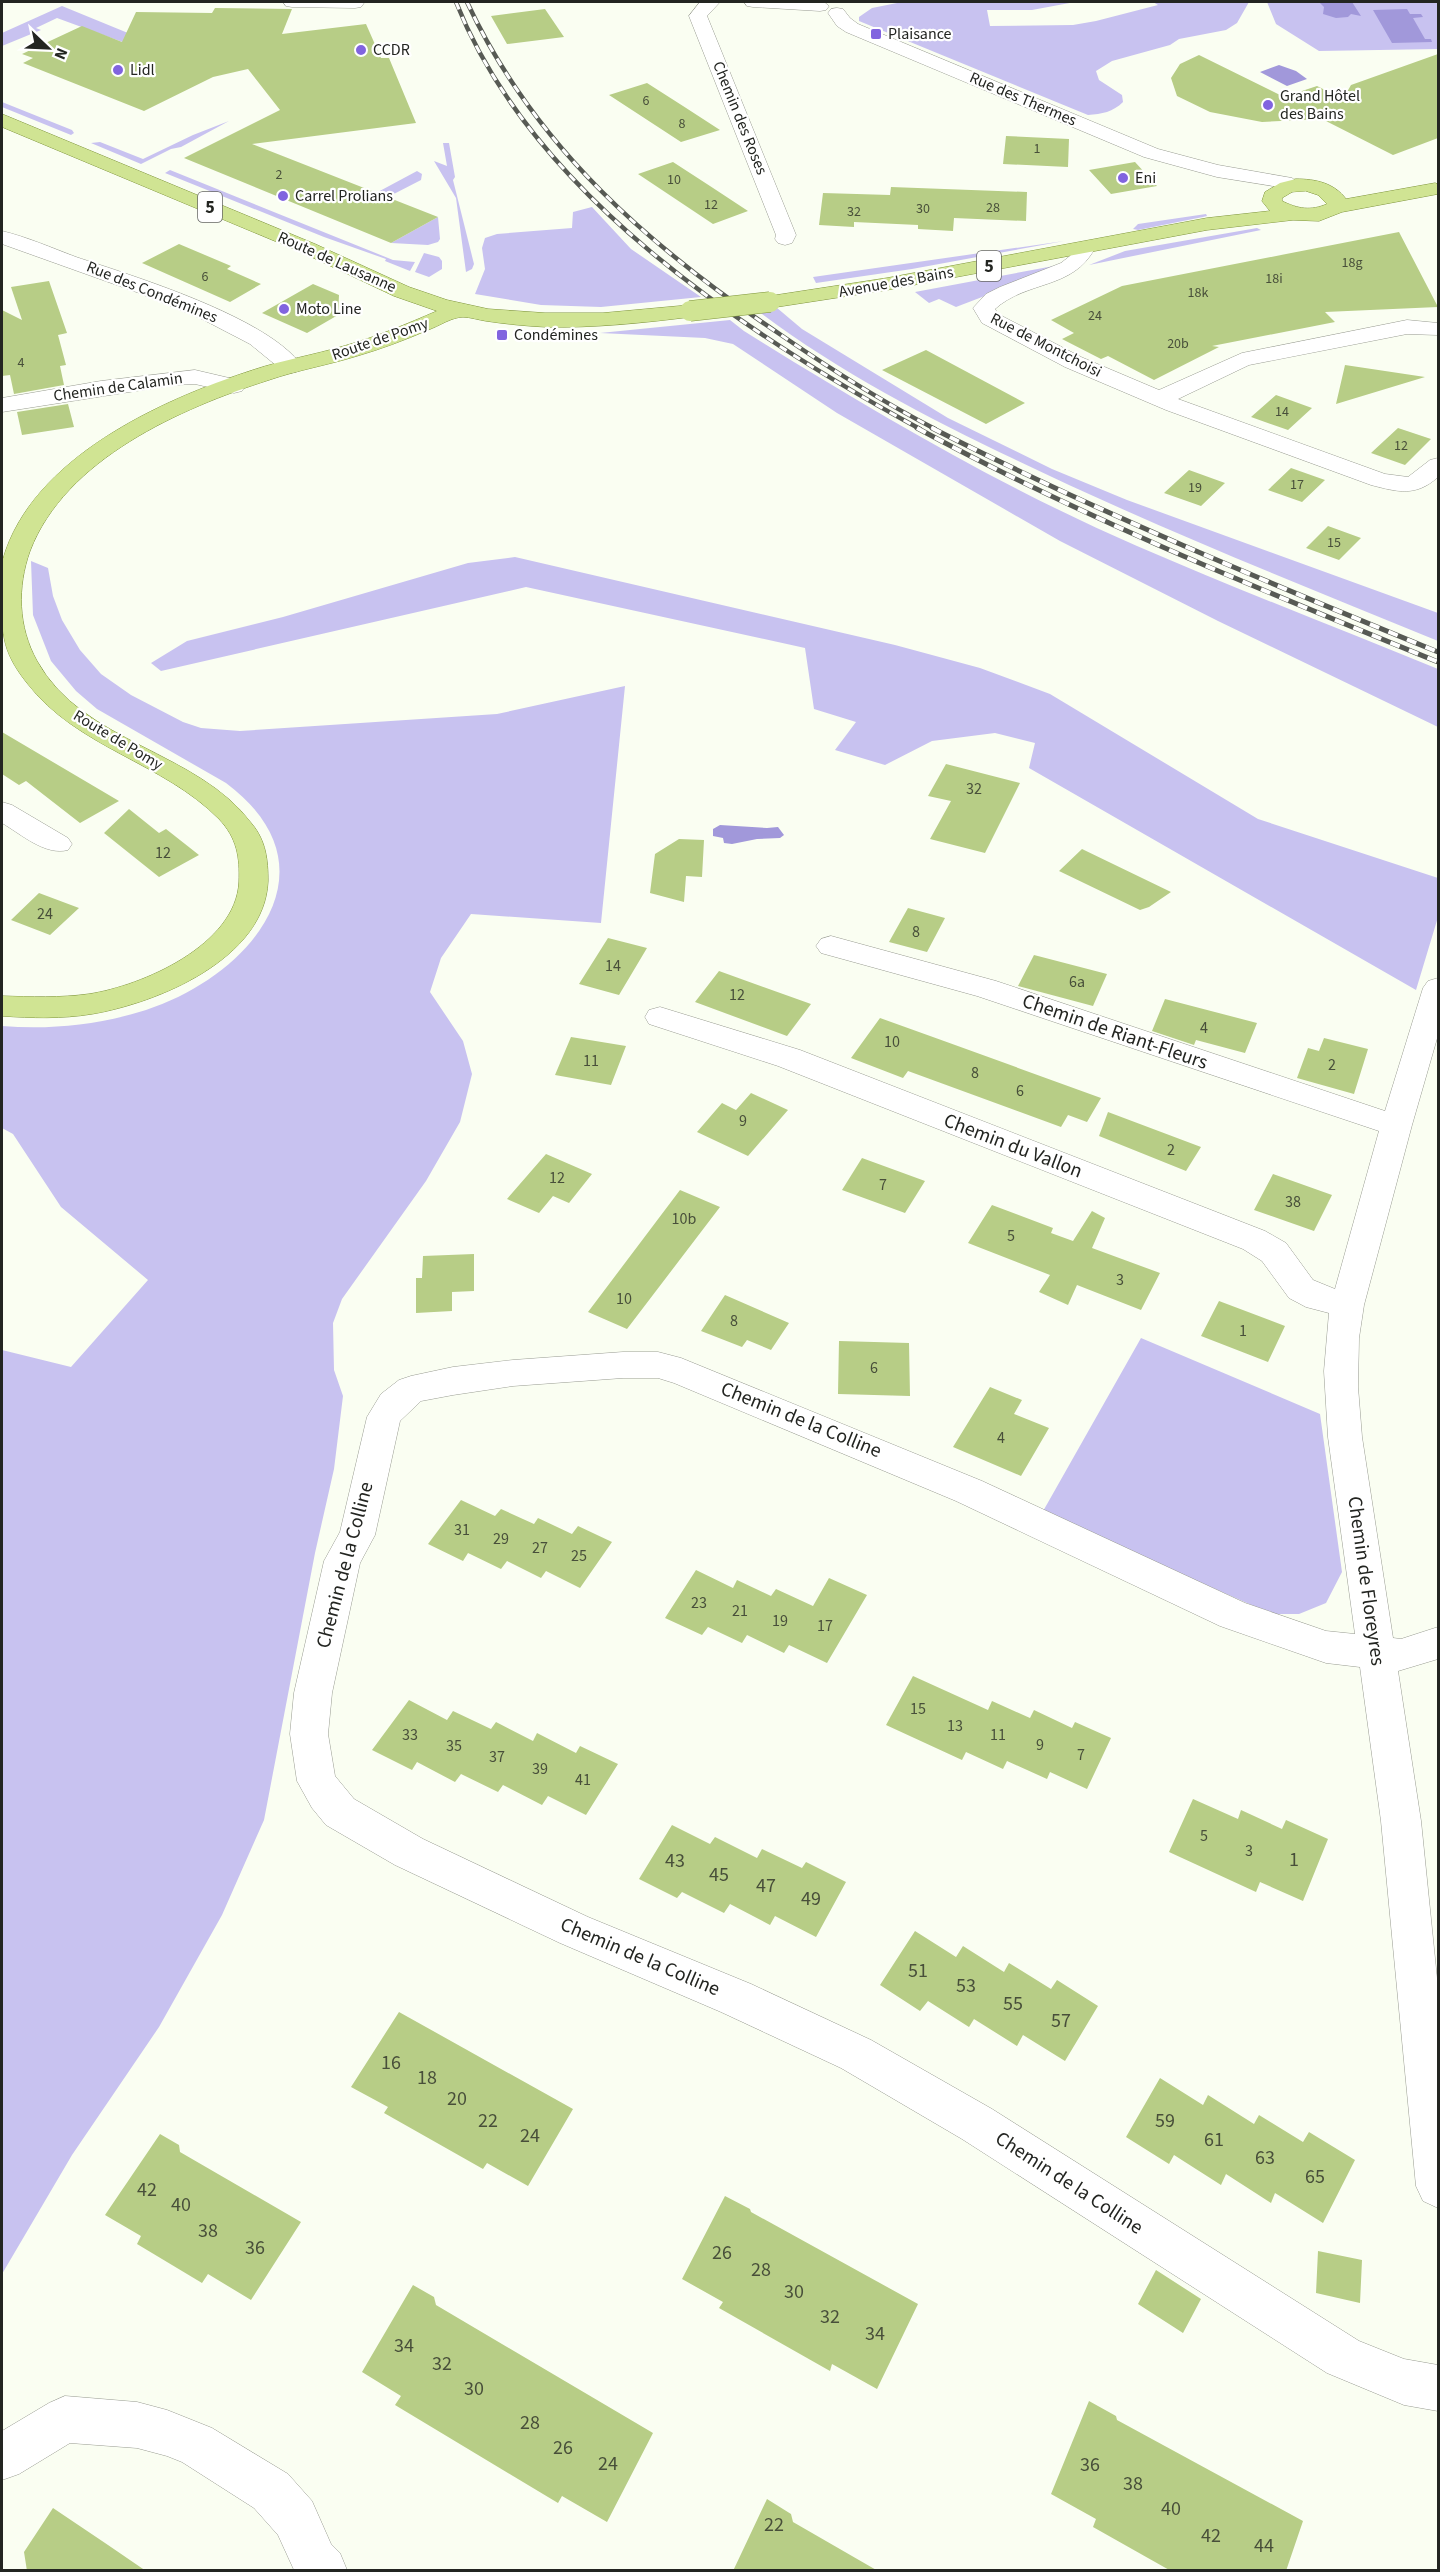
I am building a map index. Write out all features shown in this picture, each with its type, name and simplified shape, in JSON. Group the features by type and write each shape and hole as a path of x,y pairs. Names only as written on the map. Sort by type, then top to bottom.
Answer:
{"main road":[{"name":"Route de Lausanne","path":"2,120 311,250 417,299 458,310 510,319 548,321 600,320 690,311"},
{"path":"1292,186 1437,189 1337,207 1319,215 1293,214 1280,209 1272,199 1282,188 1292,186"},
{"path":"1320,188 1335,197 1338,202 1337,207"},
{"name":"5","path":"1207,224 1272,199"},
{"name":"5","path":"1207,224 1293,214"},
{"name":"Avenue des Bains","path":"690,311 770,302 887,284 1207,224"},
{"name":"Route de Pomy","path":"2,1006 37,1009 70,1008 101,1003 142,992 194,966 225,940 239,923 252,899 255,861 246,834 221,805 186,781 91,728 55,699 30,670 17,642 9,614 8,592 13,561 22,536 65,479 112,442 146,422 188,403 295,364 375,328 417,299"},
{"name":"Route de Pomy","path":"295,364 377,342 458,310"}],"street":[{"path":"292,2 355,3"},
{"name":"Chemin des Roses","path":"711,2 702,8 698,16 745,129 786,235 785,239"},
{"name":"Rue des Thermes","path":"753,2 836,5 843,22 852,28 1151,153 1217,171 1285,182 1292,186"},
{"name":"Rue des Thermes","path":"1217,171 1272,199"},
{"name":"Rue des Condémines","path":"2,237 124,278 224,321 261,339 295,364"},
{"name":"Rue de Montchoisi","path":"1085,248 1083,257 1076,263 996,298 984,308 984,313 1073,362 1159,399 1236,429 1392,483 1404,485 1420,481 1438,465"},
{"path":"1159,399 1224,368 1254,357 1407,327 1438,329"},
{"name":"Chemin de Calamin","path":"2,405 174,378 195,377 234,386"},
{"path":"2,812 58,844"},
{"name":"Chemin de Riant-Fleurs","path":"831,946 986,988 1348,1111 1396,1125"},
{"name":"Chemin de Floreyres","path":"1438,988 1396,1125 1347,1305 1340,1335 1339,1373 1345,1437 1403,1845 1438,2186"},
{"name":"Chemin du Vallon","path":"660,1017 789,1058 1254,1240 1274,1252 1301,1289 1318,1298 1347,1305"},
{"name":"Chemin de la Colline","path":"1438,1643 1401,1655 1326,1647 1233,1615 969,1491 681,1371 658,1365 623,1365 524,1372 453,1381 411,1390 393,1404 384,1417 357,1535 342,1561 313,1693 309,1734 316,1781 326,1797 340,1812 360,1825 409,1852 574,1930 765,2010 856,2054 977,2124 1344,2357 1404,2382 1438,2388"},
{"path":"2,2457 64,2419 137,2425 167,2433 196,2444 271,2491 295,2518 314,2561 323,2571"}],"shaded area":[{"path":"902,2 1075,2 1032,10 987,10 990,26 1073,25 1158,5 1153,2 1249,2 1237,23 1226,30 1179,39 1170,45 1112,61 1096,71 1099,80 1122,95 1123,102 1107,112 1088,115 859,21 859,17 872,8"},
{"path":"1267,2 1438,2 1438,49 1319,51 1276,24"},
{"path":"1319,2 1352,2 1361,16 1351,14 1348,17 1336,18 1323,14 1324,7"},
{"path":"62,6 167,49 155,54 57,18 36,28 41,30 2,46 2,33"},
{"path":"1407,9 1410,14 1421,14 1423,17 1413,18 1425,39 1431,39 1432,42 1392,43 1373,10"},
{"path":"1279,65 1296,71 1307,79 1287,86 1260,72"},
{"path":"2,102 72,130 74,133 71,135 2,107"},
{"path":"229,121 181,147 171,149 141,164 91,143 100,142 143,159"},
{"path":"443,143 449,143 455,177 453,180 474,264 472,269 466,272 456,198 434,161 447,166"},
{"path":"170,170 393,260 415,262 410,271 385,261 386,259 324,237 165,173"},
{"path":"417,171 422,174 421,180 388,197 376,193"},
{"path":"592,207 631,249 701,297 601,307 541,305 475,294 485,269 482,248 485,238 497,234 572,228 573,212"},
{"path":"1206,214 1207,216 1203,217 1138,230 1133,229 1138,224"},
{"path":"438,217 440,239 438,242 428,245 391,243"},
{"path":"1257,228 1261,230 1089,265 1125,251"},
{"path":"1064,241 912,269 816,283 813,277"},
{"path":"424,253 439,257 442,261 442,269 429,277 415,272"},
{"path":"1059,265 1060,267 956,307 939,299 929,303 915,292"},
{"path":"770,302 802,329 948,418 1052,469 1127,500 1438,613 1438,641 1172,531 1066,484 945,425 844,369 749,304"},
{"path":"730,320 744,331 888,418 1035,498 1174,562 1438,669 1438,727 1218,621 1060,541 837,413 733,344 705,338 600,333"},
{"path":"515,557 895,645 980,668 1050,694 1258,819 1438,878 1438,917 1416,990 1029,768 1035,743 995,733 932,741 885,765 835,750 856,722 814,709 805,648 526,587 161,671 151,663 187,641 283,617 468,563"},
{"path":"31,561 48,568 53,596 62,620 80,650 101,674 131,695 183,722 201,728 240,731 497,714 625,686 601,923 471,914 441,958 430,992 463,1041 472,1074 460,1122 426,1181 342,1299 333,1323 334,1370 343,1396 334,1469 315,1553 264,1820 222,1915 159,2027 72,2155 2,2274 2,1350 71,1367 148,1280 61,1207 13,1134 2,1128 2,1026 56,1027 92,1023 146,1010 184,994 219,972 247,946 268,916 279,884 277,850 260,816 226,783 97,709 76,691 51,661 33,615"},
{"path":"720,825 778,827 784,835 780,838 724,843 723,838 713,836 713,829"},
{"path":"1141,1338 1320,1414 1342,1572 1326,1603 1299,1614 1272,1614 1042,1513"}],"building":[{"path":"215,8 292,9 282,34 366,24 381,58 389,58 416,123 252,144 438,217 391,243 184,158 280,110 248,69 213,77 144,111 23,63 33,58 22,54 82,26 122,42 136,12 212,13"},
{"path":"545,9 564,37 507,44 491,16"},
{"name":"Grand Hôtel des Bains","path":"1438,54 1438,138 1393,155 1322,119 1262,122 1210,112 1177,96 1171,78 1180,64 1199,55 1284,97 1317,86 1343,99 1351,85"},
{"path":"647,83 720,130 681,142 609,95"},
{"path":"1006,136 1069,139 1068,167 1003,164"},
{"path":"673,162 748,211 713,224 638,174"},
{"name":"Eni","path":"1135,162 1157,186 1111,194 1089,170"},
{"path":"891,187 1027,192 1026,221 954,218 953,231 918,229 918,225 854,222 854,227 819,225 823,193 890,195"},
{"path":"1399,232 1438,307 1325,312 1335,322 1212,346 1219,347 1154,380 1108,356 1101,359 1062,339 1074,333 1051,320 1122,286"},
{"path":"179,244 231,266 227,269 261,284 230,302 142,263"},
{"path":"49,281 67,333 58,335 66,365 60,366 64,385 14,394 10,375 2,376 2,310 22,320 11,287"},
{"path":"313,284 339,295 338,315 307,333 262,313"},
{"path":"926,350 1025,403 986,424 882,370"},
{"path":"1345,365 1425,377 1336,404"},
{"path":"1276,395 1312,408 1288,430 1251,417"},
{"path":"68,404 74,427 22,435 17,412"},
{"path":"1398,428 1431,439 1405,465 1371,453"},
{"path":"1291,468 1325,480 1302,502 1268,490"},
{"path":"1189,470 1225,483 1201,506 1164,493"},
{"path":"1328,526 1361,538 1339,560 1306,548"},
{"path":"2,732 119,801 80,823 26,781 19,785 2,774"},
{"path":"946,764 1020,783 985,853 930,839 951,801 928,796"},
{"path":"129,809 159,833 166,829 199,855 159,877 104,833"},
{"path":"679,839 704,840 702,877 686,876 684,902 650,893 655,854"},
{"path":"1082,849 1171,892 1149,907 1140,910 1059,871"},
{"path":"39,893 79,908 50,935 11,920"},
{"path":"908,908 945,918 927,952 889,942"},
{"path":"608,938 647,948 619,995 579,984"},
{"path":"1034,955 1107,974 1093,1006 1018,986"},
{"path":"719,971 811,1004 787,1036 695,1002"},
{"path":"1165,999 1257,1023 1245,1053 1196,1040 1194,1045 1152,1031"},
{"path":"880,1018 1101,1098 1087,1122 1068,1115 1061,1127 908,1071 903,1078 851,1058"},
{"path":"571,1037 626,1046 611,1085 555,1075"},
{"path":"1324,1038 1368,1049 1354,1094 1297,1078 1308,1048 1319,1051"},
{"path":"751,1093 788,1110 748,1156 697,1132 722,1103 736,1110"},
{"path":"1108,1112 1201,1147 1186,1171 1099,1136"},
{"path":"546,1154 592,1174 569,1203 553,1196 539,1213 507,1199"},
{"path":"862,1158 925,1181 905,1213 842,1190"},
{"path":"1273,1174 1332,1195 1314,1231 1254,1210"},
{"path":"680,1190 720,1207 627,1329 588,1312"},
{"path":"992,1205 1053,1228 1051,1233 1073,1241 1092,1211 1105,1218 1092,1248 1160,1273 1141,1310 1077,1285 1068,1305 1039,1292 1050,1275 968,1243"},
{"path":"474,1254 474,1291 452,1292 452,1311 416,1313 416,1278 422,1278 423,1256"},
{"path":"725,1295 789,1323 771,1350 747,1340 742,1347 701,1331"},
{"path":"1219,1301 1285,1326 1268,1362 1201,1336"},
{"path":"839,1341 909,1343 910,1396 838,1394"},
{"path":"990,1387 1022,1400 1014,1414 1049,1428 1021,1476 953,1447"},
{"path":"461,1500 495,1516 501,1509 534,1524 538,1518 572,1534 578,1526 612,1542 580,1588 546,1571 541,1578 507,1561 501,1569 468,1553 463,1561 428,1544"},
{"path":"696,1570 733,1588 737,1580 771,1596 776,1589 813,1606 829,1578 867,1595 827,1663 789,1645 784,1653 747,1635 742,1643 708,1627 702,1635 665,1618"},
{"path":"913,1676 988,1710 992,1701 1030,1718 1034,1710 1072,1728 1075,1722 1111,1738 1087,1789 1050,1772 1047,1779 1007,1761 1003,1769 966,1752 962,1760 886,1725"},
{"path":"409,1700 447,1720 453,1711 491,1729 496,1722 533,1741 537,1733 576,1753 580,1746 618,1764 586,1815 548,1796 542,1805 503,1785 498,1792 461,1774 455,1782 417,1762 412,1770 372,1750"},
{"path":"1193,1799 1238,1819 1241,1810 1282,1829 1286,1820 1328,1839 1303,1901 1260,1882 1256,1892 1169,1852"},
{"path":"672,1825 710,1844 715,1837 757,1858 762,1849 802,1868 806,1862 846,1882 816,1937 775,1916 770,1925 730,1904 724,1913 682,1892 677,1898 639,1879"},
{"path":"915,1931 956,1957 963,1946 1004,1972 1009,1963 1051,1989 1057,1980 1098,2006 1065,2061 1023,2035 1017,2046 974,2019 969,2027 928,2001 920,2011 880,1985"},
{"path":"399,2012 573,2109 528,2186 487,2163 483,2169 384,2113 388,2107 351,2087"},
{"path":"1160,2078 1203,2105 1208,2095 1254,2124 1259,2115 1303,2142 1309,2132 1355,2160 1323,2223 1275,2193 1271,2203 1226,2174 1221,2185 1174,2155 1169,2164 1126,2137"},
{"path":"160,2134 179,2145 180,2152 301,2222 251,2300 208,2274 202,2283 137,2244 141,2236 105,2215"},
{"path":"725,2196 918,2304 877,2389 832,2364 830,2371 719,2308 723,2302 682,2279"},
{"path":"1318,2251 1362,2260 1360,2303 1316,2293"},
{"path":"1156,2270 1201,2299 1183,2333 1138,2304"},
{"path":"413,2285 434,2297 436,2305 653,2433 607,2522 562,2496 558,2503 395,2405 401,2396 362,2372"},
{"path":"1089,2401 1116,2416 1117,2420 1303,2521 1286,2571 1171,2571 1093,2527 1096,2519 1051,2494"},
{"path":"767,2499 791,2514 793,2522 878,2571 733,2571"},
{"path":"53,2508 146,2571 27,2571 24,2552"}],"railway":[{"path":"456,2 491,72 536,136 590,196 651,252 716,303 784,349 920,429"},
{"path":"467,2 495,55 527,104 562,149 601,191 644,231 688,268 784,337 858,385 935,429"},
{"path":"917,428 1109,523 1438,662"},
{"path":"932,428 1057,489 1246,573 1438,652"}],"place":[{"name":"Plaisance","path":"876,34"},
{"name":"CCDR","path":"361,50"},
{"name":"Lidl","path":"118,70"},
{"name":"Grand Hôtel des Bains","path":"1268,105"},
{"name":"Eni","path":"1123,178"},
{"name":"Carrel Prolians","path":"283,196"},
{"name":"Moto Line","path":"284,309"},
{"name":"Condémines","path":"502,335"}]}
